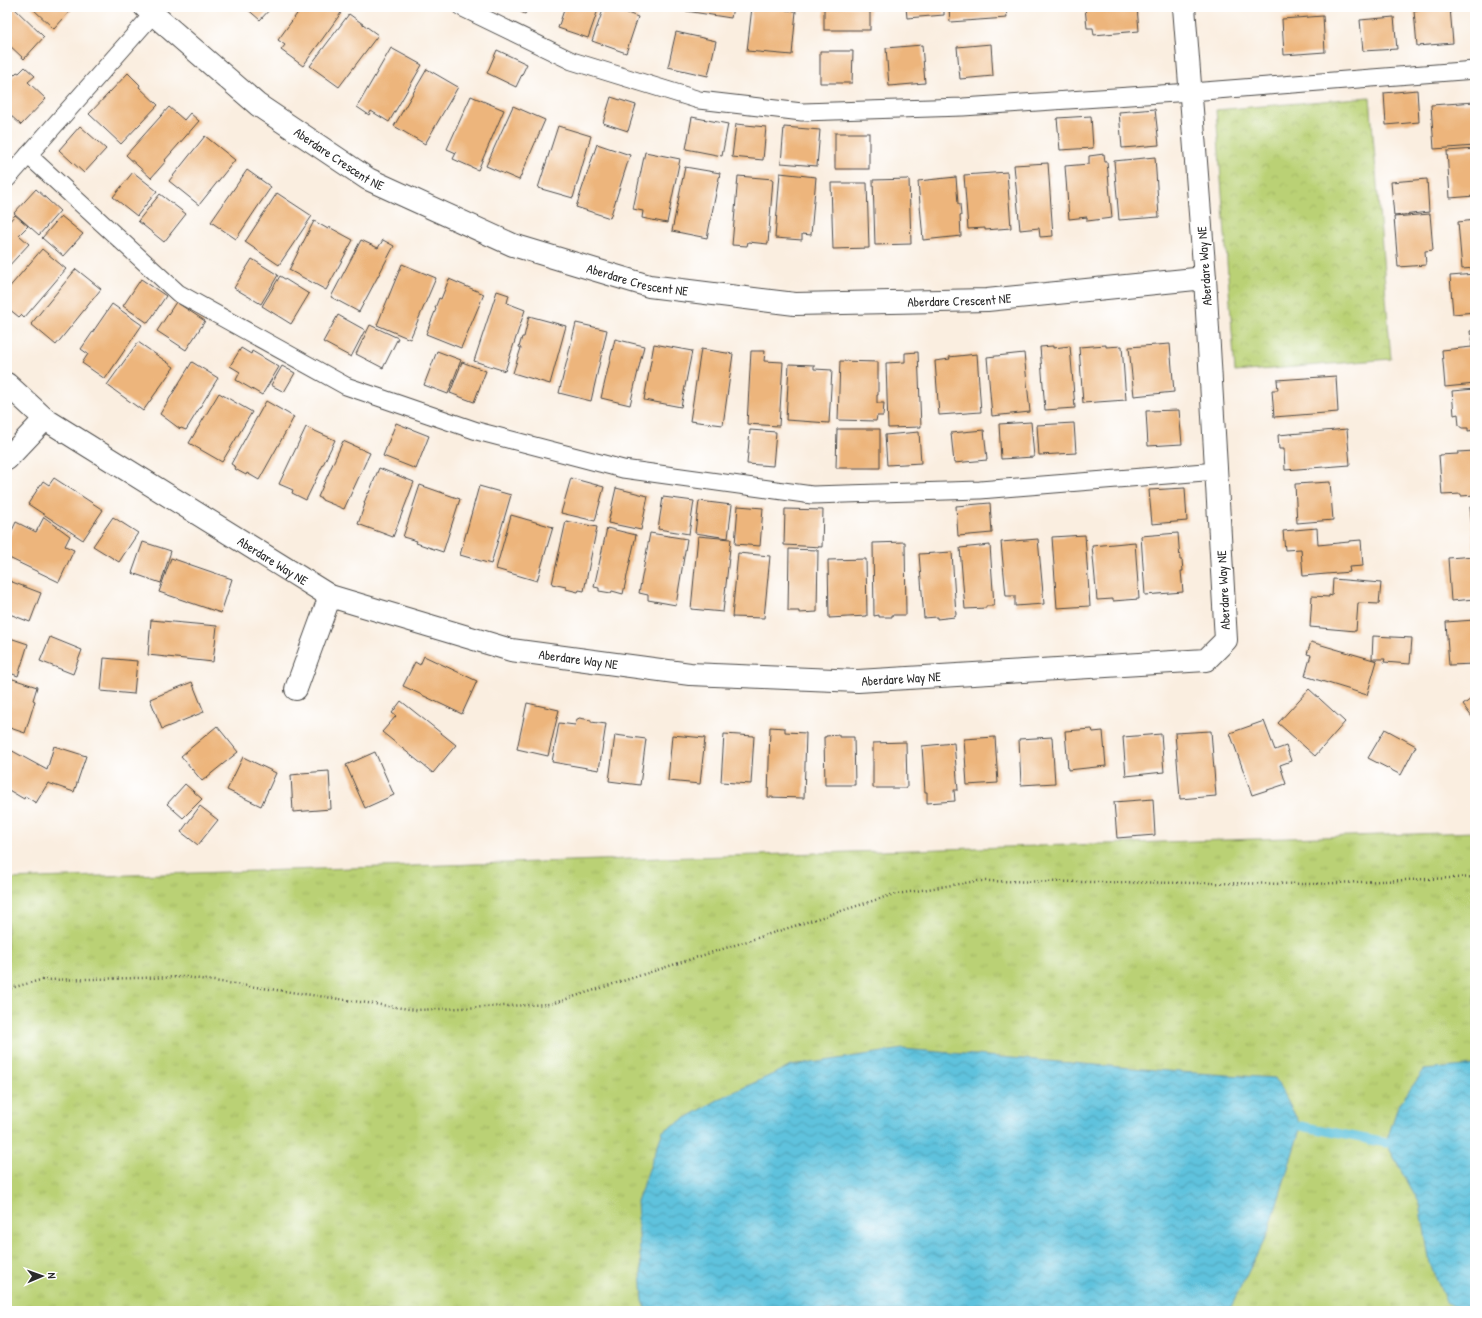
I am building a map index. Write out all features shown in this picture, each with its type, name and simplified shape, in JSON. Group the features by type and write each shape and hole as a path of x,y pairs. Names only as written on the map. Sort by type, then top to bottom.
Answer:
{"street":[{"name":"Aberdare Way NE","path":"7,384 45,419 330,596 511,650 690,674 858,681 1206,660 1226,640 1205,278 1184,7"},
{"name":"Aberdare Crescent NE","path":"149,11 258,105 368,179 513,245 649,286 795,304 987,300 1205,278"},
{"path":"7,459 45,419"},
{"path":"296,689 330,596"}],"lane":[{"path":"460,7 572,61 699,100 802,112 963,107 1191,92 1475,70"},
{"path":"7,179 149,11"},
{"path":"28,155 178,293 346,386 476,431 623,469 812,496 980,490 1217,472"}],"path":[{"path":"7,989 41,980 186,977 416,1010 551,1004 891,895 977,881 1313,884 1475,877"}],"green space":[{"path":"1370,97 1391,359 1235,372 1216,110"},
{"path":"1475,832 1475,1311 7,1311 7,879"}],"water":[{"path":"903,1049 1180,1072 1275,1078 1301,1126 1269,1230 1229,1311 647,1311 643,1301 637,1202 663,1131 723,1097 791,1066"},
{"path":"1475,1065 1475,1311 1463,1311 1446,1302 1430,1264 1420,1204 1386,1143 1398,1106 1424,1070"}],"building":[{"path":"7,7 13,7 44,37 24,59 7,43"},
{"path":"31,7 74,7 54,29"},
{"path":"245,7 272,7 260,20"},
{"path":"302,7 333,7 341,13 303,66 281,50 285,45 278,40"},
{"path":"511,7 529,7 525,14"},
{"path":"565,7 599,7 588,38 558,28"},
{"path":"604,7 611,7 638,17 626,53 592,41"},
{"path":"687,7 733,7 731,18 686,11"},
{"path":"752,7 787,7 786,10 796,11 792,55 747,51"},
{"path":"824,7 870,7 870,30 824,30"},
{"path":"906,7 944,7 944,15 907,18"},
{"path":"949,7 1006,7 1007,18 950,22"},
{"path":"1085,7 1137,7 1139,31 1094,35 1093,28 1087,28"},
{"path":"1450,8 1453,43 1417,46 1414,11"},
{"path":"349,14 378,35 339,87 310,66"},
{"path":"1323,16 1325,52 1284,55 1282,19"},
{"path":"1394,17 1397,49 1363,51 1360,20"},
{"path":"676,32 716,41 708,76 668,67"},
{"path":"991,44 993,76 960,79 957,47"},
{"path":"922,45 925,83 889,86 886,48"},
{"path":"391,48 422,65 389,122 371,111 369,115 357,107"},
{"path":"497,50 527,64 516,87 487,73"},
{"path":"820,51 853,51 852,83 820,83"},
{"path":"25,67 35,76 28,82 46,99 21,125 7,112 7,82 17,72 19,73"},
{"path":"427,69 458,87 425,144 394,126"},
{"path":"128,73 140,85 139,87 158,105 121,144 89,114"},
{"path":"1417,90 1419,122 1386,125 1384,93"},
{"path":"471,96 504,110 478,170 453,159 456,153 447,149"},
{"path":"611,97 636,105 628,131 603,123"},
{"path":"1475,102 1475,146 1434,149 1431,105"},
{"path":"513,106 545,120 519,180 486,166"},
{"path":"169,107 184,120 190,113 199,121 151,178 126,155"},
{"path":"1155,109 1159,145 1122,148 1119,112"},
{"path":"1091,116 1093,148 1060,150 1057,118"},
{"path":"692,117 728,124 722,156 686,149"},
{"path":"736,124 766,127 763,160 732,157"},
{"path":"80,126 106,149 84,173 59,150"},
{"path":"558,126 591,136 573,198 538,188"},
{"path":"784,127 820,130 817,166 781,163"},
{"path":"835,133 869,133 869,169 835,169"},
{"path":"205,136 235,160 199,205 169,181"},
{"path":"597,144 630,155 610,218 576,207"},
{"path":"1475,149 1475,196 1450,198 1447,151"},
{"path":"645,152 680,159 667,223 642,218 643,211 633,209"},
{"path":"1104,154 1105,162 1107,162 1112,218 1087,221 1087,217 1069,219 1065,166 1089,164 1089,156"},
{"path":"1155,157 1159,217 1119,220 1114,161"},
{"path":"1048,163 1053,236 1040,237 1039,228 1020,230 1014,165"},
{"path":"685,167 720,173 707,238 672,231"},
{"path":"247,170 271,187 236,239 211,222"},
{"path":"133,172 157,191 137,216 113,197"},
{"path":"1007,172 1011,228 985,230 985,228 968,229 964,175"},
{"path":"780,173 816,177 811,235 802,234 802,240 775,238"},
{"path":"738,176 773,179 768,244 748,242 747,246 732,245"},
{"path":"956,177 958,204 960,204 961,236 923,240 918,181"},
{"path":"909,179 911,244 875,245 873,180"},
{"path":"1427,179 1429,212 1394,216 1391,182"},
{"path":"831,183 867,183 869,248 833,249"},
{"path":"36,189 60,211 39,235 14,213"},
{"path":"277,193 312,216 279,265 245,242"},
{"path":"160,194 186,214 164,242 138,221"},
{"path":"1430,214 1433,250 1425,251 1426,265 1398,267 1394,217"},
{"path":"15,215 28,226 19,235 29,244 7,268 7,224"},
{"path":"61,216 83,234 63,256 42,238"},
{"path":"1475,220 1475,268 1462,269 1458,222"},
{"path":"314,221 353,240 326,290 289,270"},
{"path":"361,240 378,248 383,240 394,246 359,312 331,297"},
{"path":"42,249 66,269 24,318 21,315 19,317 9,309 11,307 7,304 7,290"},
{"path":"252,259 278,275 261,304 234,288"},
{"path":"402,264 436,278 410,339 377,325"},
{"path":"76,269 101,289 56,345 31,324"},
{"path":"1475,274 1475,312 1453,314 1450,276"},
{"path":"280,276 309,294 291,324 262,306"},
{"path":"141,279 166,296 148,323 123,306"},
{"path":"449,279 484,294 461,348 426,334 439,298 441,299"},
{"path":"497,291 509,295 507,303 525,310 505,371 474,361"},
{"path":"176,302 205,321 186,350 157,331"},
{"path":"112,304 142,325 105,379 82,363 88,354 81,349"},
{"path":"338,315 365,330 351,357 323,342"},
{"path":"529,316 566,326 550,384 513,373 521,348 519,347 522,337 524,337"},
{"path":"576,323 607,330 591,401 559,393"},
{"path":"370,325 398,338 383,368 356,354"},
{"path":"1475,330 1475,384 1445,387 1442,350 1472,347 1470,331"},
{"path":"615,339 644,346 630,405 601,398"},
{"path":"138,342 174,367 143,411 107,385"},
{"path":"654,344 692,351 681,407 644,400"},
{"path":"1170,344 1174,392 1134,396 1129,347"},
{"path":"1106,345 1106,347 1122,346 1126,400 1083,403 1079,347"},
{"path":"1053,346 1053,348 1070,346 1075,408 1045,410 1040,347"},
{"path":"241,348 251,354 252,351 279,367 262,395 236,380 240,372 230,366"},
{"path":"701,349 733,354 723,425 690,421"},
{"path":"437,351 461,360 448,394 424,385"},
{"path":"751,351 765,351 764,361 783,362 779,426 747,424"},
{"path":"918,352 921,427 888,428 886,363 905,362 905,353"},
{"path":"1024,353 1030,412 992,416 987,357"},
{"path":"977,354 981,412 939,415 935,361 950,359 949,357"},
{"path":"840,361 878,362 877,403 884,403 883,416 877,416 876,421 838,420"},
{"path":"192,362 218,378 186,430 180,429 160,414"},
{"path":"462,362 486,371 474,402 450,393"},
{"path":"789,364 814,365 814,369 832,370 829,423 786,420"},
{"path":"282,366 295,373 284,392 271,385"},
{"path":"1336,376 1338,412 1274,417 1272,390 1278,390 1277,380"},
{"path":"1475,389 1475,430 1468,431 1468,428 1462,428 1459,426 1458,414 1454,415 1452,391"},
{"path":"219,393 252,412 222,462 189,443"},
{"path":"266,401 294,417 259,480 247,473 246,475 235,469 236,467 231,464"},
{"path":"1179,410 1182,444 1148,446 1146,411"},
{"path":"1031,422 1034,457 1001,459 999,424"},
{"path":"396,423 429,436 416,469 383,456"},
{"path":"1074,423 1076,453 1039,455 1037,425"},
{"path":"306,427 335,440 306,500 292,493 293,490 279,484"},
{"path":"837,429 880,429 880,468 836,468"},
{"path":"1347,429 1350,465 1285,470 1284,449 1279,449 1278,435"},
{"path":"750,430 776,432 773,466 747,464"},
{"path":"984,430 987,460 954,463 951,433"},
{"path":"919,432 921,463 887,465 885,435"},
{"path":"343,441 370,453 344,509 318,497"},
{"path":"1475,451 1475,495 1442,495 1439,455"},
{"path":"379,468 414,482 393,537 358,524 365,504 364,503"},
{"path":"54,478 103,510 83,540 28,504 43,481 49,485"},
{"path":"571,478 604,487 595,521 561,513"},
{"path":"1330,482 1333,520 1297,523 1295,484"},
{"path":"420,485 460,499 443,552 403,537"},
{"path":"479,486 511,495 491,564 460,555"},
{"path":"616,488 648,496 641,530 608,523"},
{"path":"1185,488 1187,521 1152,524 1149,490"},
{"path":"663,497 694,501 689,534 658,529"},
{"path":"699,501 732,505 728,538 695,533"},
{"path":"990,503 992,533 958,536 956,506"},
{"path":"738,506 763,508 760,546 735,544"},
{"path":"1470,507 1475,507 1475,551 1474,551"},
{"path":"785,509 823,510 822,547 784,545"},
{"path":"511,515 553,527 537,581 496,569"},
{"path":"44,517 70,536 65,546 74,550 59,582 7,557 7,541 16,522 36,532"},
{"path":"113,517 138,533 119,562 93,546"},
{"path":"566,521 597,527 584,591 579,590 578,592 566,589 566,587 552,584"},
{"path":"607,528 636,535 623,594 612,591 611,593 599,591 599,588 594,587"},
{"path":"1317,528 1318,545 1361,540 1363,566 1349,567 1350,572 1303,576 1301,549 1285,550 1283,531"},
{"path":"650,533 687,539 676,605 648,600 648,595 639,593"},
{"path":"1178,533 1180,560 1182,560 1183,571 1181,571 1183,592 1145,595 1141,536"},
{"path":"1085,535 1090,606 1057,608 1052,537"},
{"path":"698,536 731,539 723,612 691,609"},
{"path":"1038,539 1044,604 1015,606 1015,596 1006,596 1001,542"},
{"path":"143,542 171,551 161,583 132,573"},
{"path":"905,542 906,615 892,615 892,617 879,617 879,615 874,616 873,543"},
{"path":"1135,542 1139,599 1113,601 1113,599 1097,600 1092,546"},
{"path":"990,545 994,606 965,609 960,548"},
{"path":"789,549 818,550 817,612 799,613 799,611 788,611"},
{"path":"952,552 956,615 954,616 955,617 937,619 937,617 924,618 919,554"},
{"path":"738,553 770,556 764,618 732,617"},
{"path":"1475,556 1475,599 1451,601 1448,558"},
{"path":"171,558 232,579 221,613 159,592"},
{"path":"866,559 867,616 829,618 828,560"},
{"path":"1333,579 1381,583 1379,604 1358,603 1356,631 1310,627 1312,596 1332,596"},
{"path":"7,580 41,593 30,622 7,613"},
{"path":"151,620 217,626 213,662 148,655"},
{"path":"1475,620 1475,664 1449,665 1446,622"},
{"path":"1373,636 1412,638 1410,664 1384,662 1385,659 1372,659"},
{"path":"7,637 28,644 18,676 7,672"},
{"path":"50,637 82,650 73,674 40,661"},
{"path":"1311,642 1377,661 1367,695 1305,676 1311,655 1307,654"},
{"path":"424,656 477,681 462,714 403,686 415,662 420,665"},
{"path":"104,658 137,661 134,694 101,691"},
{"path":"7,677 37,687 33,700 35,701 25,733 7,727"},
{"path":"192,682 204,712 162,729 150,699"},
{"path":"1309,689 1345,722 1315,756 1278,723"},
{"path":"1475,696 1475,721 1463,705"},
{"path":"401,701 456,745 433,773 382,732 396,716 392,713"},
{"path":"527,703 559,710 548,756 517,749"},
{"path":"577,719 591,720 591,722 606,724 599,770 552,762 559,723 575,725"},
{"path":"1264,721 1275,750 1286,746 1291,761 1280,765 1286,784 1252,795 1230,733"},
{"path":"217,726 238,752 202,781 181,756"},
{"path":"770,727 785,728 785,732 806,733 804,798 768,797"},
{"path":"1092,729 1093,732 1103,731 1106,766 1068,770 1065,731"},
{"path":"1385,729 1416,746 1401,775 1368,758"},
{"path":"1211,731 1216,796 1180,799 1175,733"},
{"path":"724,734 754,736 751,784 721,782"},
{"path":"1161,734 1164,772 1126,776 1123,737"},
{"path":"615,735 646,739 640,785 609,781"},
{"path":"672,735 705,738 700,784 668,781"},
{"path":"839,735 839,737 854,737 855,785 825,785 824,737"},
{"path":"995,737 998,783 967,785 964,739"},
{"path":"1052,737 1055,783 1021,785 1019,739"},
{"path":"906,742 907,788 873,788 873,743"},
{"path":"954,743 958,790 954,790 955,801 927,803 922,746"},
{"path":"54,746 86,756 74,792 48,783 36,803 25,796 24,799 7,789 7,748 47,770"},
{"path":"375,752 394,795 365,808 346,765"},
{"path":"243,757 276,773 261,806 227,790"},
{"path":"329,771 331,809 293,812 291,775"},
{"path":"185,784 202,799 183,818 167,804"},
{"path":"1153,799 1155,835 1117,838 1114,802"},
{"path":"200,806 218,820 198,845 181,832"}],"waterway":[{"path":"1301,1126 1386,1143"}]}
